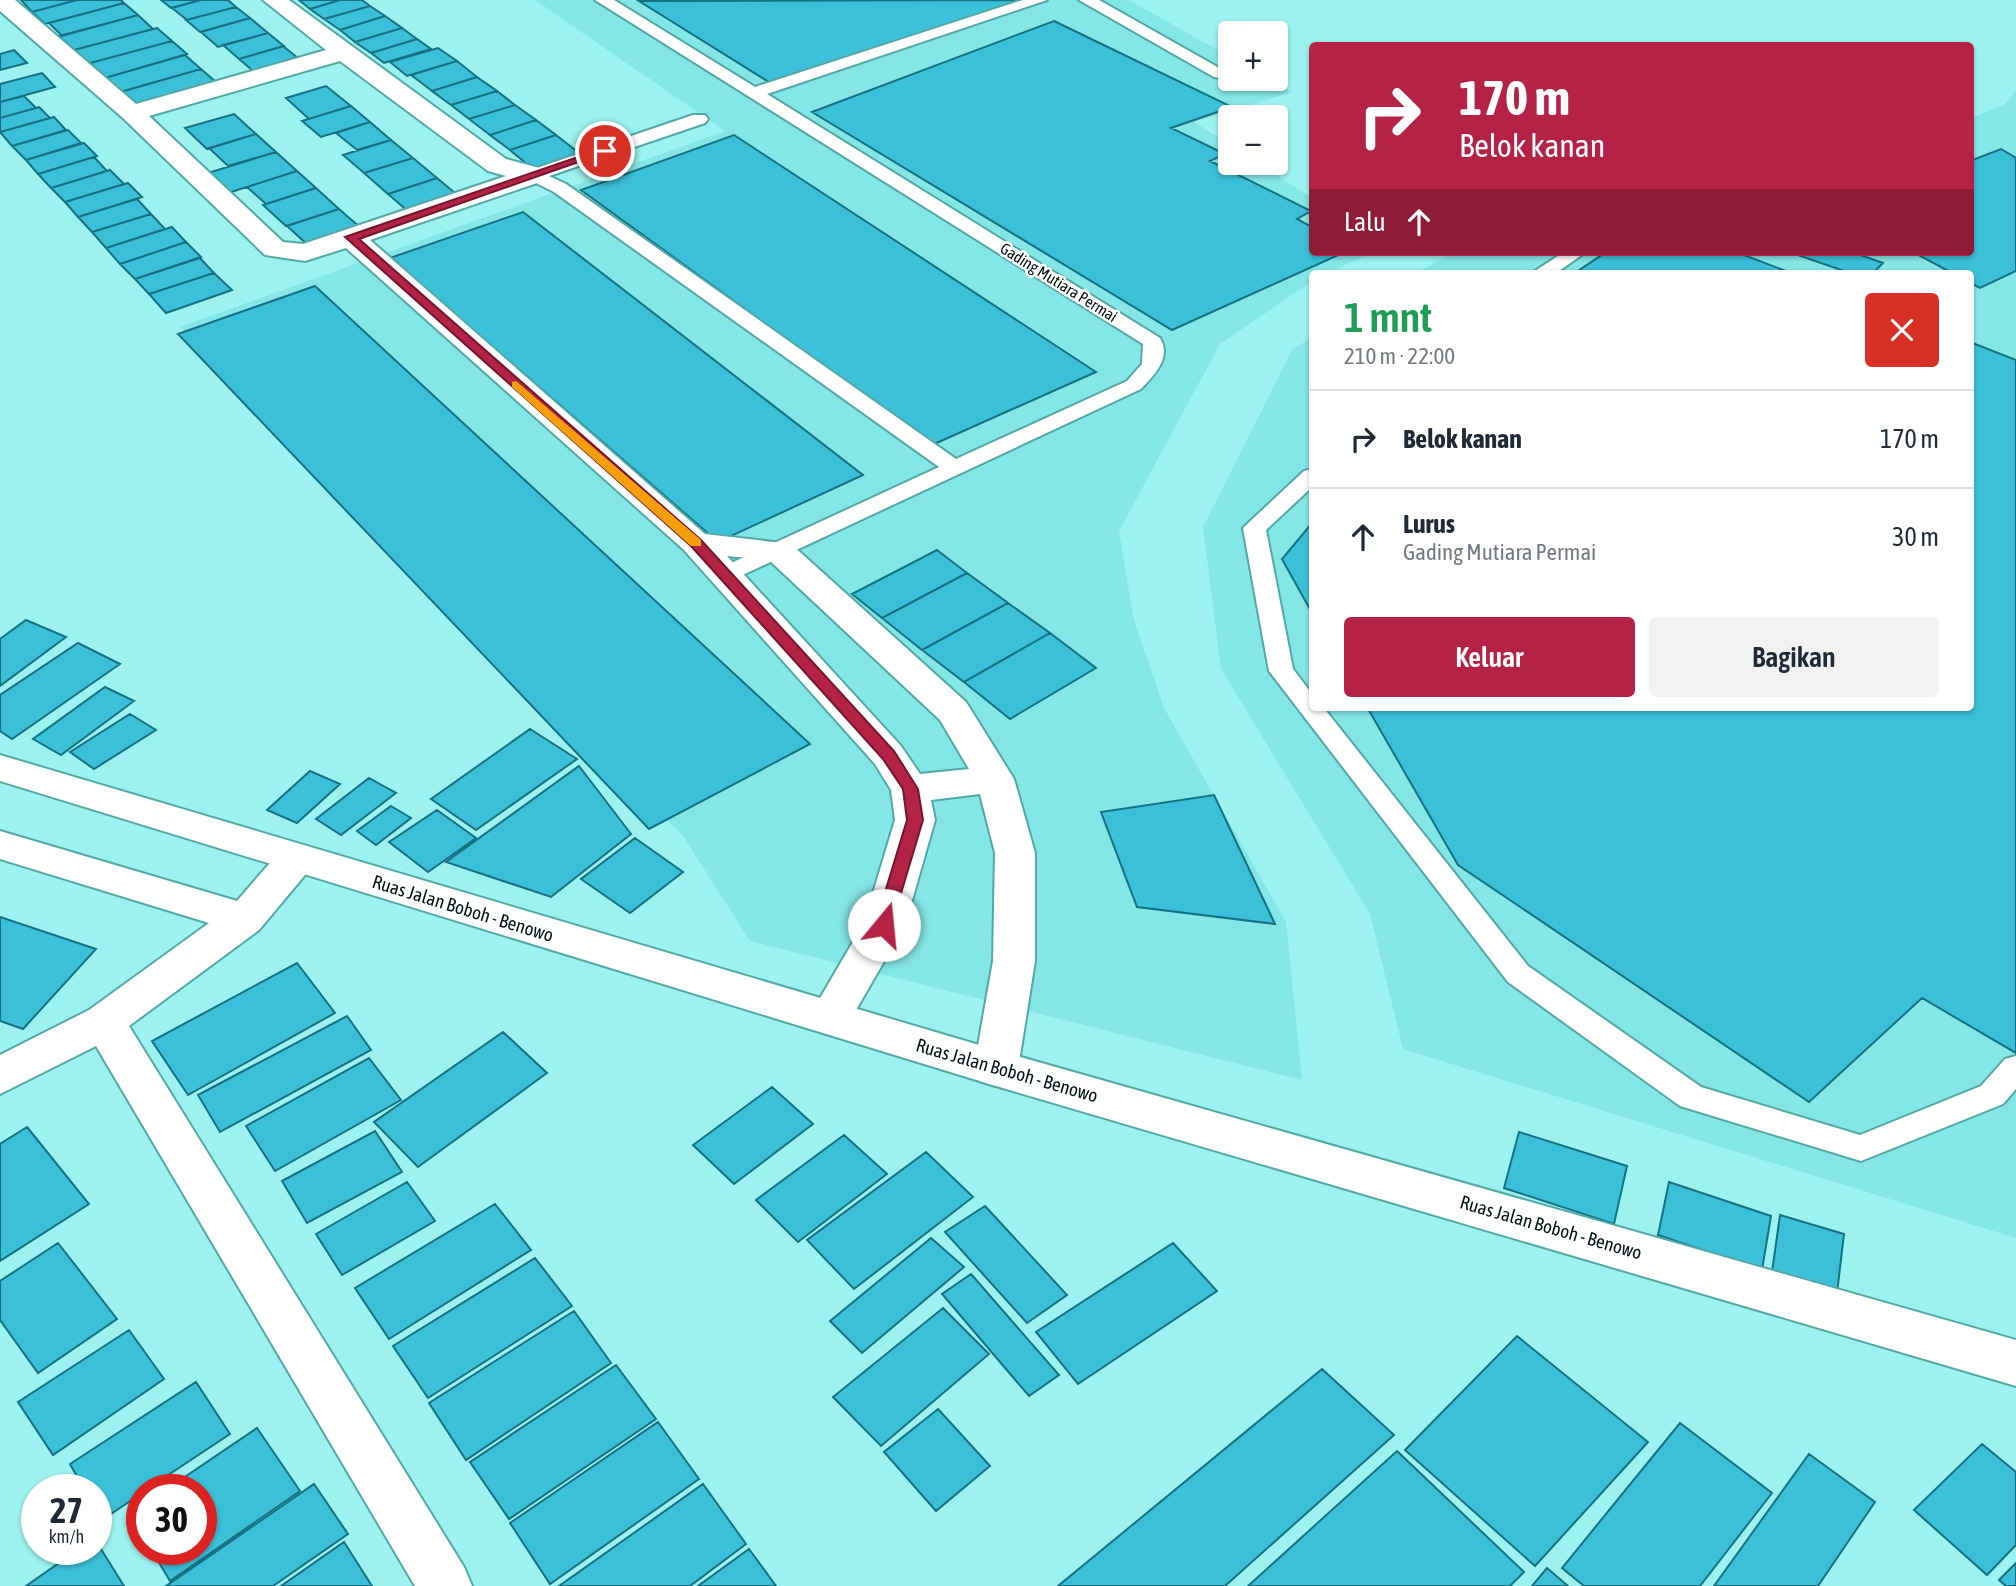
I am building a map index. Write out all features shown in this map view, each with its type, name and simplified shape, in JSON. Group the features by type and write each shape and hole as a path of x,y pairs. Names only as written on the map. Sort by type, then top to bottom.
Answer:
{"street":[{"path":"1,0 132,113 275,249 305,253 534,175"},
{"path":"274,0 497,165 534,175"},
{"path":"132,113 344,52"},
{"path":"351,237 696,543 888,755 911,789 915,820 884,925 830,1017"},
{"path":"696,543 779,551 953,711 995,779 1015,853 1014,961 996,1068"},
{"name":"Ruas Jalan Boboh - Benowo","path":"0,768 996,1068 2016,1363"},
{"path":"911,789 995,779"},
{"path":"0,845 245,919"},
{"path":"0,1076 104,1022 245,919 296,859"},
{"path":"104,1022 445,1586"}],"lane":[{"path":"603,0 753,93 1039,0"},
{"path":"1087,0 1218,71"},
{"name":"Gading Mutiara Permai","path":"724,575 1134,385 1153,365 1153,342 1082,295 753,93"},
{"path":"534,175 699,119"},
{"path":"534,175 560,188 954,468"},
{"path":"1547,270 1570,256"},
{"path":"1309,479 1254,528 1281,671 1309,707"},
{"path":"1312,711 1518,974 1691,1097 1861,1148 1992,1095 2016,1068"}],"shaded area":[{"path":"535,0 1129,0 1218,50 1218,91 1288,90 1292,92 1250,105 1218,105 1218,115 1194,122 1218,137 1218,175 1276,175 1309,196 1309,256 1364,256 1334,270 1309,270 1309,283 1220,344 1119,531 1134,620 1164,708 1286,922 1302,1080 750,941 683,836 180,327 725,131"},
{"path":"2016,91 2016,1238 1403,1049 1370,914 1221,669 1203,527 1292,350 1309,339 1309,711 1974,711 1974,270 1423,270 1446,256 1974,256 1974,117 2005,104"}],"building":[{"path":"21,0 77,0 32,12"},
{"path":"77,0 121,0 124,3 45,24 32,12"},
{"path":"161,0 201,0 171,8"},
{"path":"201,0 228,0 236,7 187,20 172,8"},
{"path":"299,0 340,0 310,9"},
{"path":"340,0 362,0 370,6 324,19 310,9"},
{"path":"639,1 1016,2 772,84"},
{"path":"124,3 138,15 62,36 49,23"},
{"path":"370,6 385,16 340,30 324,19"},
{"path":"236,7 250,18 200,32 186,20"},
{"path":"138,15 153,29 74,50 59,36"},
{"path":"385,16 402,28 355,42 340,30"},
{"path":"250,18 268,33 218,47 201,32"},
{"path":"1054,21 1228,105 1218,105 1218,112 1171,128 1218,151 1218,157 1210,161 1218,165 1218,175 1238,175 1309,210 1297,219 1309,225 1309,256 1336,256 1172,330 812,112"},
{"path":"157,28 172,41 87,64 74,50"},
{"path":"402,28 417,39 371,53 355,42"},
{"path":"268,33 284,46 239,59 223,45"},
{"path":"417,39 431,49 384,63 371,53"},
{"path":"172,41 187,54 105,78 90,63"},
{"path":"283,46 304,63 259,76 239,59"},
{"path":"438,48 457,61 407,76 390,62"},
{"path":"14,50 27,63 0,70 0,54"},
{"path":"185,55 201,69 120,92 105,78"},
{"path":"457,61 477,77 432,91 411,75"},
{"path":"201,69 216,82 132,106 117,93"},
{"path":"42,73 55,87 0,102 0,84"},
{"path":"477,77 497,91 451,105 432,91"},
{"path":"326,86 351,106 309,119 286,98"},
{"path":"497,91 515,105 469,119 451,105"},
{"path":"24,96 36,108 0,118 0,102"},
{"path":"515,105 536,120 490,135 469,119"},
{"path":"351,106 370,122 321,137 302,121"},
{"path":"39,107 50,118 0,132 0,118"},
{"path":"234,114 256,134 207,149 185,128"},
{"path":"54,117 66,130 12,146 0,132"},
{"path":"536,120 556,135 510,150 490,135"},
{"path":"370,122 391,140 357,150 336,133"},
{"path":"68,130 81,143 26,160 12,146"},
{"path":"256,134 276,152 228,166 209,148"},
{"path":"556,135 579,153 533,169 510,150"},
{"path":"734,135 1096,372 932,445 581,190"},
{"path":"391,140 413,158 364,173 343,155"},
{"path":"84,143 97,156 38,174 26,160"},
{"path":"2001,149 2016,158 2016,271 1980,288 1974,285 1974,270 1946,270 1920,256 1974,256 1974,159"},
{"path":"276,152 297,171 228,193 208,173"},
{"path":"94,157 107,171 51,188 38,174"},
{"path":"413,158 437,178 388,194 364,173"},
{"path":"110,170 124,184 65,202 51,188"},
{"path":"297,171 316,188 266,204 247,187"},
{"path":"437,178 461,198 411,214 388,194"},
{"path":"128,183 142,197 78,217 65,202"},
{"path":"316,188 339,209 286,226 263,205"},
{"path":"137,199 151,214 92,232 78,217"},
{"path":"339,209 362,229 310,247 287,226"},
{"path":"523,212 863,475 718,542 390,258"},
{"path":"151,214 165,229 106,248 92,232"},
{"path":"172,227 186,242 120,264 106,248"},
{"path":"186,242 201,257 135,279 120,264"},
{"path":"1600,256 1746,256 1783,270 1579,270"},
{"path":"1801,256 1863,256 1883,263 1876,270 1841,270"},
{"path":"200,258 214,273 149,294 135,279"},
{"path":"214,273 232,290 166,313 149,294"},
{"path":"315,286 810,744 649,829 178,334"},
{"path":"1974,344 2016,360 2016,1053 1922,998 1809,1102 1458,865 1369,711 1974,711"},
{"path":"1309,527 1309,608 1282,559"},
{"path":"937,550 967,573 882,618 852,594"},
{"path":"967,573 1008,603 922,650 882,618"},
{"path":"1008,603 1050,633 964,682 922,650"},
{"path":"26,620 66,637 0,686 0,639"},
{"path":"1050,633 1096,668 1010,719 964,682"},
{"path":"78,643 120,664 12,739 0,731 0,695"},
{"path":"105,687 134,701 61,755 33,739"},
{"path":"130,714 156,730 94,769 70,752"},
{"path":"530,729 577,759 476,830 431,799"},
{"path":"579,766 631,834 551,897 446,862"},
{"path":"310,771 340,784 297,823 267,810"},
{"path":"369,778 396,793 341,835 316,819"},
{"path":"1214,795 1275,924 1137,907 1101,812"},
{"path":"391,806 411,818 376,845 357,831"},
{"path":"437,810 476,838 428,872 389,842"},
{"path":"635,838 683,872 630,913 581,879"},
{"path":"0,917 96,949 23,1029 0,1021"},
{"path":"297,963 335,1013 188,1095 152,1041"},
{"path":"347,1016 371,1050 220,1132 198,1095"},
{"path":"503,1032 547,1073 418,1167 374,1122"},
{"path":"369,1058 401,1100 275,1171 246,1126"},
{"path":"772,1087 813,1124 734,1184 693,1145"},
{"path":"27,1127 89,1204 0,1261 0,1144"},
{"path":"375,1131 402,1172 307,1223 282,1181"},
{"path":"1519,1132 1627,1166 1614,1224 1504,1188"},
{"path":"844,1135 887,1174 798,1242 756,1200"},
{"path":"926,1152 973,1197 854,1289 807,1240"},
{"path":"407,1182 435,1221 342,1275 316,1234"},
{"path":"1669,1182 1771,1216 1762,1270 1658,1235"},
{"path":"495,1204 531,1250 389,1339 355,1288"},
{"path":"985,1206 1067,1295 1027,1323 945,1232"},
{"path":"1780,1215 1844,1234 1837,1293 1772,1272"},
{"path":"931,1238 964,1267 862,1353 830,1321"},
{"path":"58,1243 117,1319 38,1373 0,1320 0,1281"},
{"path":"1173,1243 1217,1291 1078,1384 1036,1332"},
{"path":"535,1258 572,1306 428,1398 393,1346"},
{"path":"971,1274 1059,1375 1029,1396 942,1294"},
{"path":"943,1308 989,1354 881,1446 833,1397"},
{"path":"574,1311 611,1363 466,1460 429,1403"},
{"path":"129,1330 164,1379 53,1455 18,1402"},
{"path":"1517,1336 1648,1442 1535,1566 1405,1450"},
{"path":"616,1365 656,1419 509,1519 470,1462"},
{"path":"1322,1369 1394,1435 1225,1586 1058,1586"},
{"path":"196,1382 230,1434 170,1474 126,1474 126,1504 112,1513 112,1474 76,1474 70,1464"},
{"path":"938,1409 990,1466 936,1511 884,1452"},
{"path":"658,1422 699,1479 550,1584 510,1523"},
{"path":"1680,1423 1772,1493 1700,1586 1584,1586 1562,1568"},
{"path":"257,1428 300,1491 217,1548 217,1474 189,1474"},
{"path":"1982,1444 2016,1472 2016,1545 1987,1575 1914,1510"},
{"path":"1397,1451 1524,1572 1510,1586 1248,1586"},
{"path":"1809,1454 1875,1502 1818,1586 1714,1586"},
{"path":"314,1484 348,1534 273,1586 166,1586 196,1565 217,1565 217,1551"},
{"path":"703,1484 746,1544 690,1586 559,1586"},
{"path":"344,1542 372,1586 281,1586"},
{"path":"749,1549 776,1586 698,1586"},
{"path":"2016,1563 2016,1586 2006,1586 1999,1580"},
{"path":"56,1565 111,1565 124,1586 26,1586"},
{"path":"160,1565 193,1565 170,1581"},
{"path":"1547,1568 1568,1586 1532,1586"}],"slow traffic":[{"path":"516,384 696,543"}],"route":[{"path":"605,151 351,237 696,543 888,755 911,789 915,820 884,925"}]}
